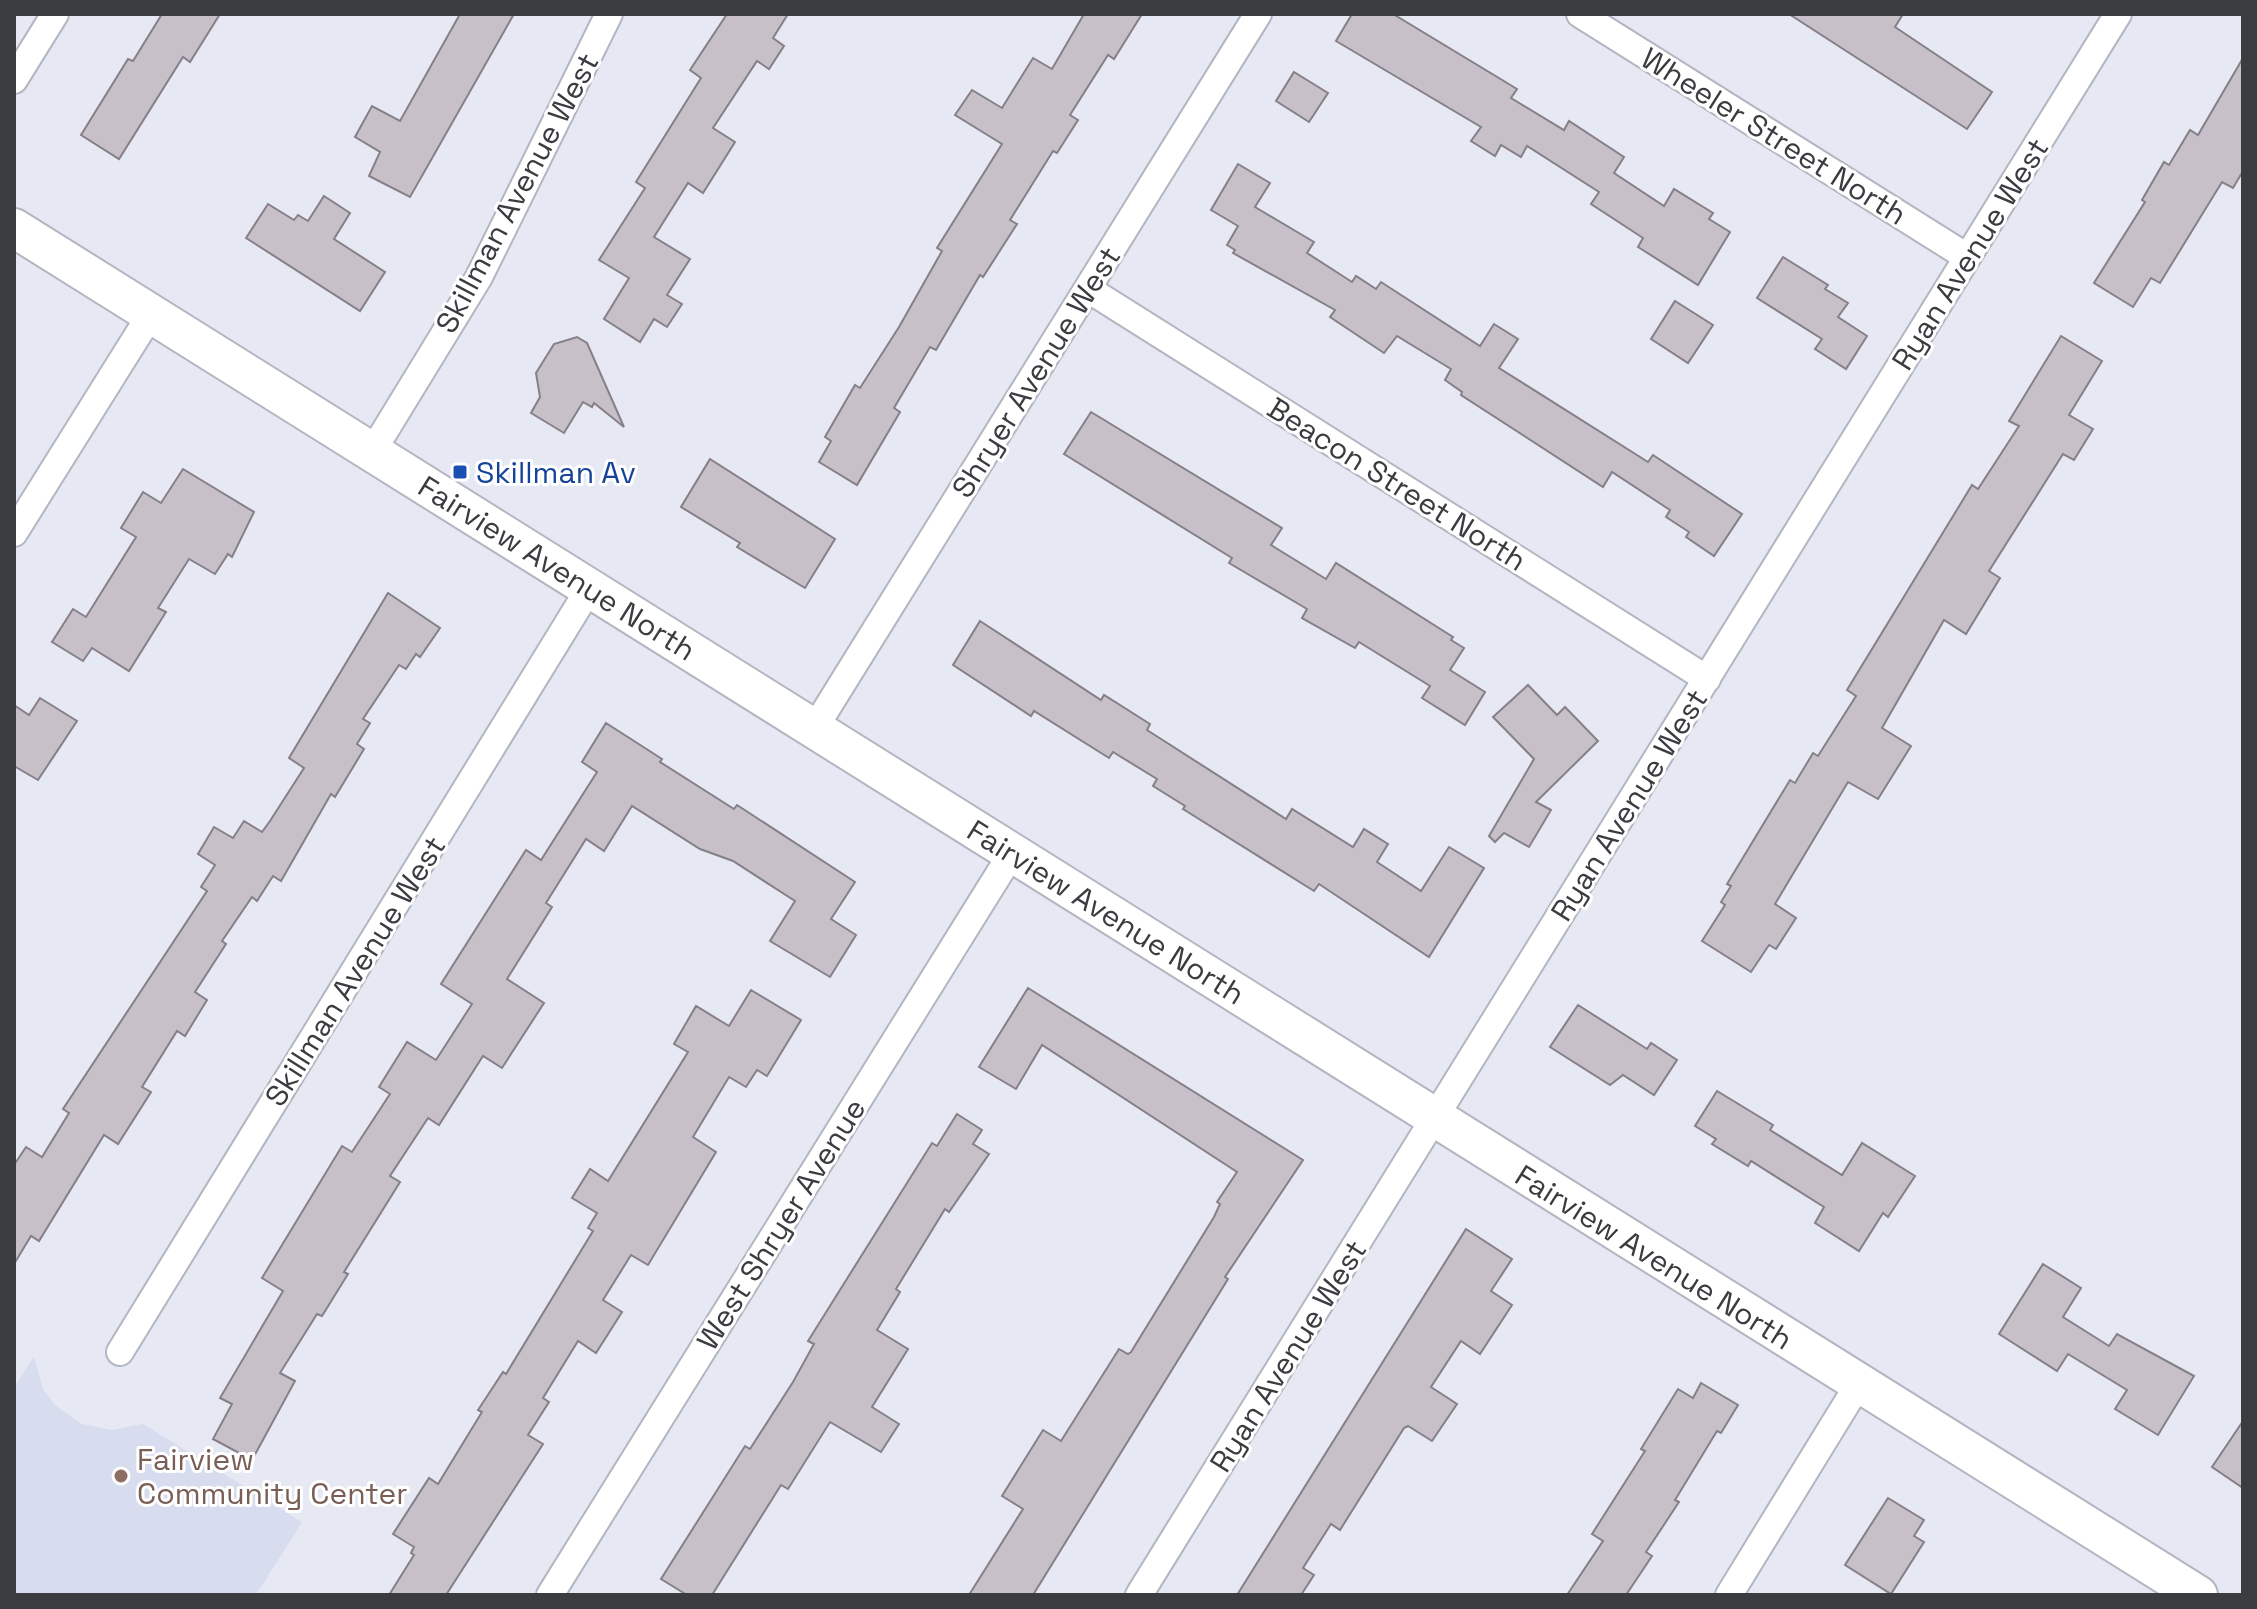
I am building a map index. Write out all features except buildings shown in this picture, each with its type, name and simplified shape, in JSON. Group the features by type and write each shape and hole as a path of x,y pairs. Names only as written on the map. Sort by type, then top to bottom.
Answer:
{"street":[{"path":"14,80 55,14"},
{"name":"Skillman Avenue West","path":"372,452 486,265 609,14"},
{"name":"Shryer Avenue West","path":"814,729 1258,14"},
{"name":"Wheeler Street North","path":"1580,14 1967,257"},
{"name":"Ryan Avenue West","path":"1139,1595 2118,14"},
{"name":"Fairview Avenue North","path":"14,228 2198,1595"},
{"name":"Beacon Street North","path":"1088,289 1707,679"},
{"path":"14,533 151,314"},
{"name":"Skillman Avenue West","path":"120,1352 589,589"},
{"name":"West Shryer Avenue","path":"550,1595 1012,853"},
{"path":"1729,1595 1858,1385"}],"shaded area":[{"name":"Fairview Community Center","path":"34,1356 43,1389 56,1406 82,1424 112,1430 143,1424 302,1522 256,1595 14,1595 14,1388"}],"place":[{"name":"Skillman Av","path":"460,472"},
{"name":"Fairview Community Center","path":"121,1476"}]}
